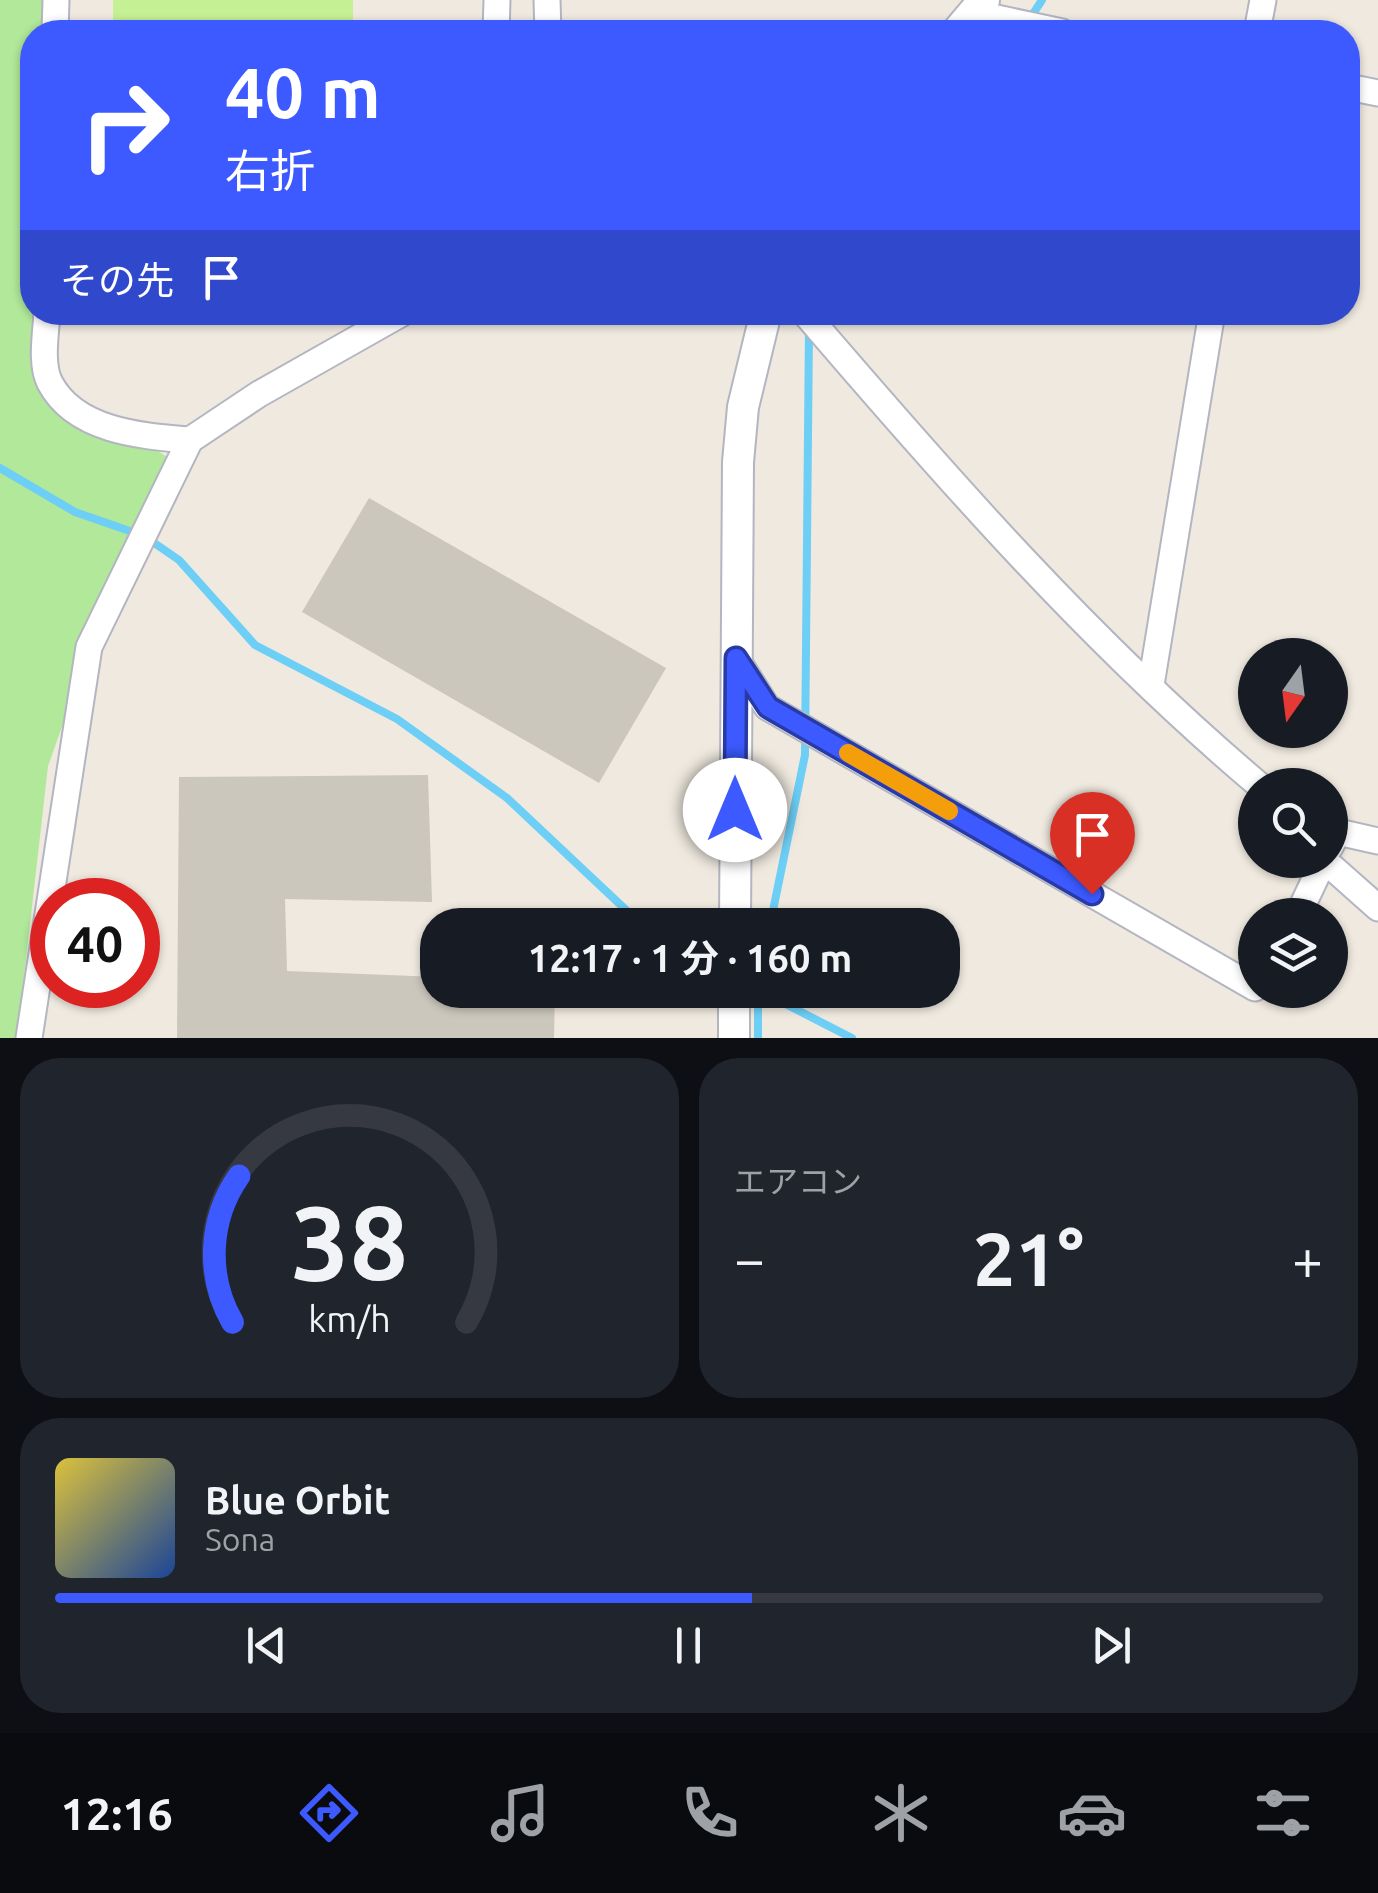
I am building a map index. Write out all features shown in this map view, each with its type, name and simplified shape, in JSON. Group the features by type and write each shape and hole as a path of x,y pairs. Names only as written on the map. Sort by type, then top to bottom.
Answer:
{"street":[{"path":"971,15 998,20"},
{"path":"48,325 50,382 69,404 106,428 190,440"},
{"path":"29,1038 89,647 190,440 259,394 381,325"},
{"path":"735,908 736,658 743,407 763,325"},
{"path":"816,325 1050,590 1151,684 1176,714 1238,768"},
{"path":"1151,684 1210,325"},
{"path":"736,658 768,707 1238,977"},
{"path":"1348,834 1378,841"},
{"path":"1348,873 1378,908"},
{"path":"734,1008 734,1038"}],"green space":[{"path":"0,0 59,0 58,20 20,20 20,325 51,325 50,382 178,464 103,612 48,766 35,878 30,878 30,924 17,1038 0,1038"},
{"path":"113,0 353,0 353,20 113,20"}],"building":[{"path":"369,498 666,668 599,783 302,612"},
{"path":"428,775 432,902 285,899 287,971 420,976 420,1008 555,1008 554,1038 177,1038 179,777"}],"waterway":[{"path":"1029,20 1042,0"},
{"path":"774,908 805,755 809,328"},
{"path":"0,468 75,512 144,536 179,560 255,645 397,719 507,798 624,908"},
{"path":"758,1008 758,1038"},
{"path":"793,1008 852,1038"}],"slow traffic":[{"path":"848,753 949,811"}],"route":[{"path":"735,810 736,658 768,707 1092,894"}]}
